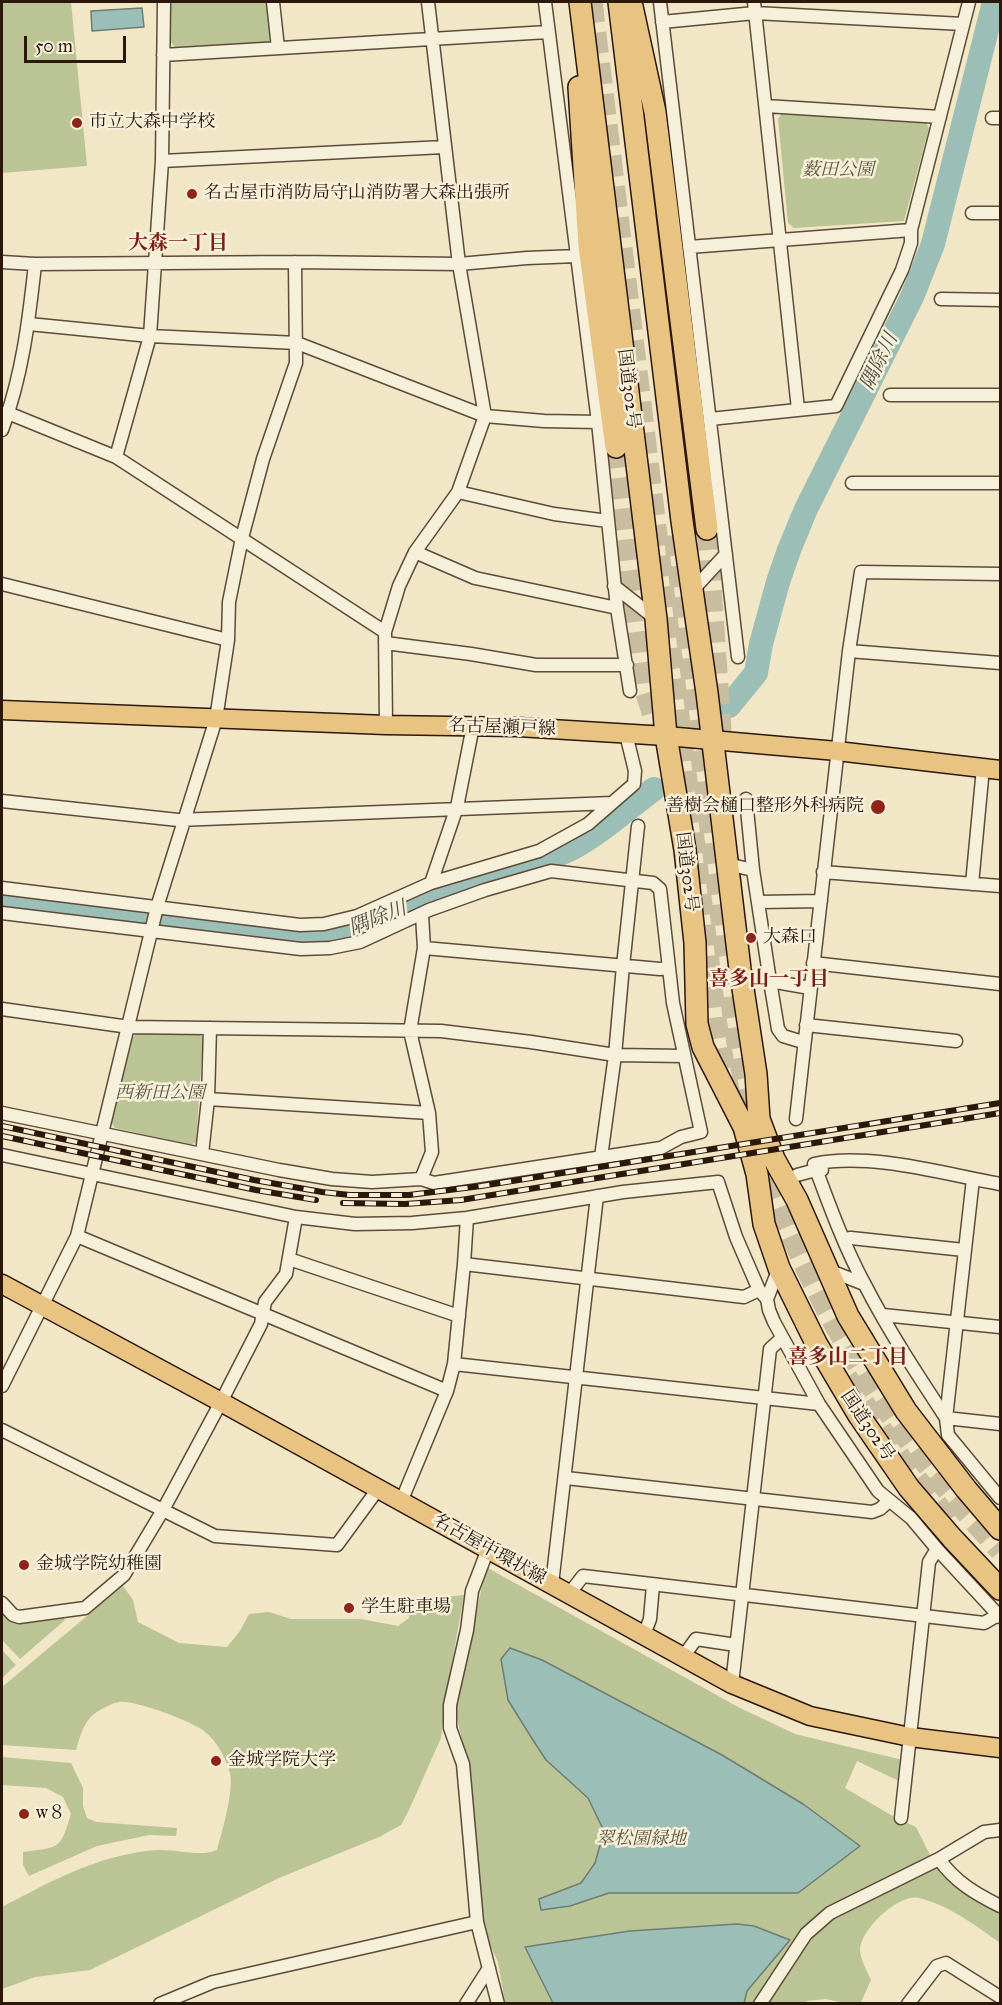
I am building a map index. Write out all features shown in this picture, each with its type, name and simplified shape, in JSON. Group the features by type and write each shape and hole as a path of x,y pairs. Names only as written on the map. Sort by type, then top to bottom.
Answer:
{"highway":[{"path":"578,2 580,125 589,246 616,447"},
{"name":"国道302号","path":"578,2 656,619 666,736 685,850 691,903 697,1024 703,1047 747,1136 757,1174 764,1224 779,1268 806,1325 832,1372 909,1488 1000,1589"},
{"name":"国道302号","path":"619,2 691,592 740,969 756,1074 759,1119 774,1159 797,1200 848,1316 906,1411 1000,1529"},
{"path":"631,2 655,112 707,529"}],"main road":[{"name":"名古屋瀬戸線","path":"2,710 386,725 473,726 666,736 837,751 992,769"},
{"name":"名古屋中環状線","path":"2,1284 732,1684 810,1716 910,1737 1000,1748"}],"street":[{"path":"116,457 150,336 162,161 164,2"},
{"path":"273,2 278,48"},
{"path":"386,725 385,638 399,586 415,552 458,492 485,416 459,264 428,2"},
{"path":"545,2 598,422 614,586 630,691"},
{"path":"660,2 738,657"},
{"path":"710,418 836,406 902,270 911,243 910,230 969,2"},
{"path":"662,22 754,7 963,24"},
{"path":"754,7 798,409"},
{"path":"163,55 548,32"},
{"path":"766,106 940,117"},
{"path":"162,161 444,147"},
{"path":"972,213 1000,213"},
{"path":"689,247 910,230"},
{"path":"2,262 35,264 295,262 459,264 577,256"},
{"path":"2,1386 77,1236 157,907 216,719 228,640 229,602 242,538 262,459 296,363 295,262"},
{"path":"2,429 29,324 35,264"},
{"path":"941,299 1000,300"},
{"path":"29,324 150,336 297,343 485,416 544,421 598,422"},
{"path":"890,395 1000,394"},
{"path":"5,413 116,457 242,538 385,638 536,665 627,665"},
{"path":"852,483 1000,483"},
{"path":"458,492 554,514 608,521"},
{"path":"415,552 475,578 617,608"},
{"path":"691,592 726,554"},
{"path":"796,1119 837,751 861,572 1000,574"},
{"path":"2,584 228,640"},
{"path":"614,586 656,619"},
{"path":"849,651 1000,663"},
{"path":"431,883 457,807 473,726"},
{"path":"2,888 311,925 357,916 431,883 539,851 588,824 634,784 634,771 626,734"},
{"path":"972,884 992,769"},
{"path":"746,799 753,870 778,1029 783,1036 803,1041"},
{"path":"2,801 185,819 457,807 612,803"},
{"path":"601,1157 615,1055 638,826"},
{"path":"727,864 753,870"},
{"path":"2,913 301,949 360,942 429,910 485,890 551,872 653,883 660,889 673,1003 701,1132 681,1137 661,1148 434,1183 421,1179 372,1182 332,1179 2,1113"},
{"path":"823,872 1000,886"},
{"path":"759,902 820,901"},
{"path":"421,1179 432,1152 429,1113 410,1031 424,948 422,915"},
{"path":"424,948 669,968"},
{"path":"813,963 1000,984"},
{"path":"770,981 810,988"},
{"path":"2,1009 129,1027 441,1031 615,1055 684,1056"},
{"path":"806,1025 956,1041"},
{"path":"202,1154 208,1099 210,1028"},
{"path":"208,1099 429,1113"},
{"path":"2,1155 296,1217 355,1224 412,1223 466,1218 597,1196 718,1182 736,1237 769,1310 819,1404 878,1491 911,1518 999,1616 984,1623 583,1576 569,1594"},
{"path":"946,1418 897,1343 864,1284 844,1239 820,1170 814,1164 879,1161 1000,1184"},
{"path":"797,1175 820,1170"},
{"path":"973,1179 946,1418 948,1434 1000,1498"},
{"path":"552,1584 597,1196"},
{"path":"2,1603 13,1615 19,1617 85,1608 124,1575 163,1510 221,1402 261,1324 265,1302 286,1274 296,1217"},
{"path":"401,1502 447,1391 454,1364 466,1218"},
{"path":"77,1236 447,1391"},
{"path":"844,1239 964,1250"},
{"path":"289,1259 459,1316"},
{"path":"464,1264 744,1298 763,1295"},
{"path":"763,1295 779,1268"},
{"path":"827,1270 864,1284"},
{"path":"883,1315 1000,1327"},
{"path":"732,1684 770,1349 782,1338"},
{"path":"454,1364 819,1404"},
{"path":"946,1418 1000,1424"},
{"path":"2,1430 215,1536 337,1545 378,1490"},
{"path":"566,1478 872,1512 880,1509 889,1501"},
{"path":"901,1818 929,1562 937,1549"},
{"path":"488,1550 472,1591 467,1630 450,1705 450,1728 463,1764 477,1922 498,2004"},
{"path":"644,1635 650,1619 653,1585"},
{"path":"683,1657 696,1639 736,1645"},
{"path":"760,2004 806,1934 830,1913 939,1859 984,1832 1000,1830"},
{"path":"939,1859 949,1873 975,1893 1000,1906"},
{"path":"160,2004 213,1982 477,1922"},
{"path":"908,2004 937,1966 946,1963 1000,1997"},
{"path":"466,2004 489,1968"}],"green space":[{"path":"2,2 71,2 87,166 2,173"},
{"path":"171,2 267,2 270,42 175,47 170,41"},
{"name":"薮田公園","path":"782,113 926,123 929,128 904,221 794,228 788,223 778,119"},
{"name":"西新田公園","path":"137,1033 199,1034 203,1038 196,1142 191,1145 115,1128 111,1122 133,1037"},
{"name":"翠松園緑地","path":"486,1567 740,1708 795,1734 903,1760 901,1782 857,1761 845,1788 916,1827 931,1857 827,1910 778,1968 755,2003 505,2003 498,1962 485,1934 469,1766 459,1730 456,1708"},
{"name":"金城学院大学","path":"123,1586 133,1600 138,1622 179,1643 227,1647 240,1631 249,1614 269,1612 291,1619 361,1619 398,1626 409,1618 407,1600 464,1595 441,1738 401,1825 379,1837 279,1878 90,1970 35,1977 2,1989 2,1907 66,1875 117,1857 152,1850 197,1853 217,1850 229,1801 230,1773 213,1740 204,1731 187,1722 137,1704 119,1702 102,1709 90,1718 82,1730 76,1750 2,1745 2,1687"},
{"path":"2,1611 8,1618 62,1616 65,1620 20,1659 2,1640"},
{"path":"2,1650 16,1665 2,1678"},
{"path":"2,1757 71,1763 83,1788 83,1806 87,1818 96,1822 177,1828 176,1836 149,1835 97,1846 29,1876 23,1865 23,1852 57,1845 61,1841 71,1814 63,1797 46,1788 2,1785"},
{"path":"938,1863 1000,1910 1000,1943 951,1911 930,1901 911,1898 901,1901 882,1914 862,1941 861,1957 871,1980 861,2002 844,2003 826,1999 804,2003 766,2004 810,1939 833,1916"}],"water":[{"path":"142,8 144,27 92,31 91,11"},
{"path":"510,1648 542,1660 722,1755 803,1804 860,1846 798,1893 609,1893 570,1906 541,1910 539,1899 581,1883 595,1863 604,1831 588,1798 546,1760 508,1700 501,1659"},
{"path":"737,1924 754,1926 790,1940 747,1991 744,2003 553,2003 525,1947 630,1931"}],"waterway":[{"name":"隅除川","path":"729,706 756,673 761,644 789,550 806,509 912,297 933,244 994,2"},
{"name":"隅除川","path":"2,901 297,936 341,932 384,919 466,884 543,861 569,850 602,829 654,789"}],"tunnel":[{"path":"592,2 716,1019 729,1091"},
{"path":"616,447 644,687 663,747"},
{"path":"707,529 722,744"},
{"path":"674,535 733,1017 745,1088 763,1159 776,1198 809,1275 849,1350 918,1454 1000,1551"},
{"path":"847,1377 903,1461 951,1522"}],"railway":[{"path":"2,1126 254,1180 322,1192 350,1195 409,1195 481,1186 1000,1103"},
{"path":"343,1203 405,1204 461,1200 1000,1113"},
{"path":"2,1136 256,1190 316,1200"}],"place":[{"name":"市立大森中学校","path":"77,123"},
{"name":"名古屋市消防局守山消防署大森出張所","path":"192,194"},
{"name":"善樹会樋口整形外科病院","path":"878,807"},
{"name":"大森口","path":"751,938"},
{"name":"金城学院幼稚園","path":"24,1565"},
{"name":"学生駐車場","path":"349,1608"},
{"name":"金城学院大学","path":"216,1761"},
{"name":"w８","path":"24,1814"}],"district":[{"name":"大森一丁目","path":"178,244"},
{"name":"喜多山一丁目","path":"769,980"},
{"name":"喜多山二丁目","path":"848,1358"}]}
